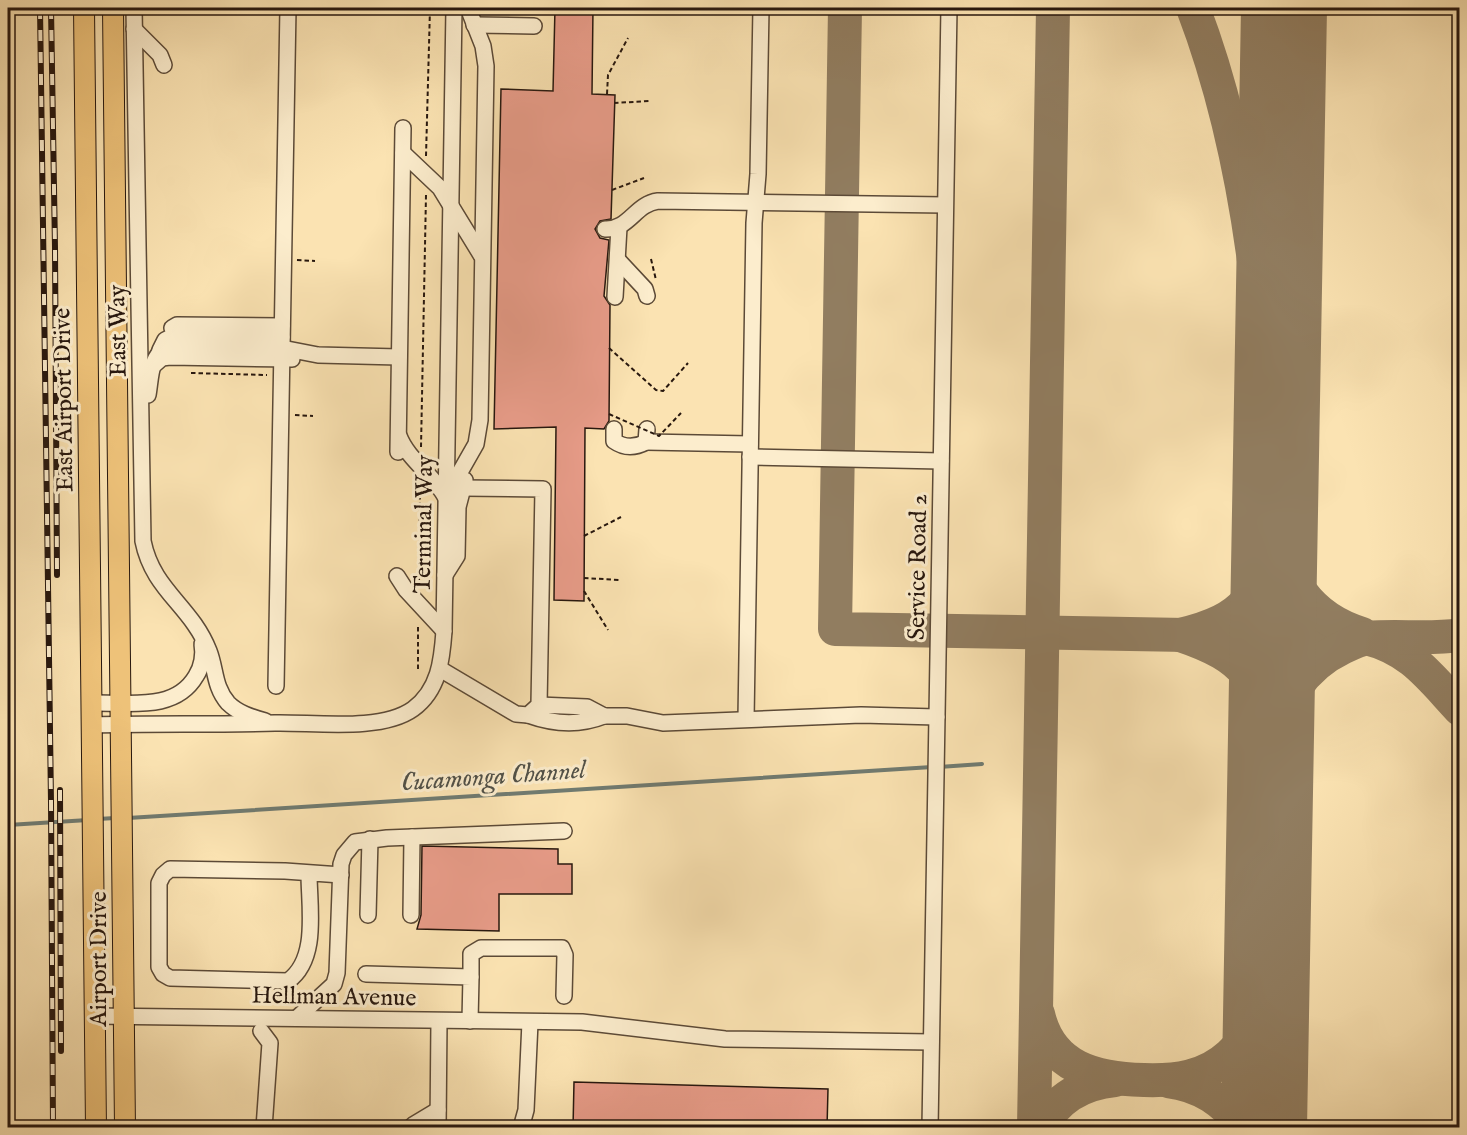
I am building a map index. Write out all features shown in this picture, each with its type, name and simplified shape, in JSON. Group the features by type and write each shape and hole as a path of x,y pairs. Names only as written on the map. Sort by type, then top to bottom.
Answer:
{"main road":[{"name":"East Airport Drive","path":"84,8 93,791"},
{"path":"113,8 123,724"},
{"name":"Airport Drive","path":"123,724 125,1128"},
{"name":"Airport Drive","path":"93,791 96,1128"}],"street":[{"name":"East Way","path":"134,8 142,516 146,558 157,580 186,611 200,635 209,652 214,677 230,704 245,715 274,723"},
{"path":"276,686 280,352 288,8"},
{"name":"Terminal Way","path":"93,724 242,726 274,723 350,723 400,716 423,700 440,669 444,631 454,8"},
{"path":"398,433 403,445 435,480 446,498 476,444 480,420 486,66 483,46 468,8"},
{"path":"746,719 761,8"},
{"name":"Service Road 2","path":"930,1128 949,8"},
{"path":"474,25 534,26"},
{"path":"134,29 160,55 164,65"},
{"path":"398,452 403,128"},
{"path":"403,153 450,203 482,258"},
{"path":"618,260 644,291 615,291 618,260 612,228 651,202 945,205"},
{"path":"141,427 154,362 165,340 175,335 280,352 305,359 318,355 399,357"},
{"path":"154,362 162,350 173,346 280,352"},
{"path":"154,362 280,352"},
{"path":"611,422 614,441 621,446 638,447 647,436 750,451 941,461"},
{"path":"445,576 457,556 458,507 469,456"},
{"path":"463,488 543,489 533,710"},
{"path":"397,576 444,631"},
{"path":"92,703 163,702 184,691 199,672 203,648 200,635"},
{"path":"440,669 516,714 533,710 588,707 604,716 627,716 663,723 861,715 937,717"},
{"path":"297,1018 327,992 337,973 341,875 344,855 355,842 370,839 564,831"},
{"path":"411,915 412,837"},
{"path":"368,915 370,839"},
{"path":"309,874 308,952 297,975 288,981 170,978 163,974 159,967 159,883 170,869 285,871 341,875"},
{"path":"470,1021 471,954 481,948 562,948 565,955 564,996"},
{"path":"366,975 471,977"},
{"name":"Hellman Avenue","path":"95,1016 123,1015 261,1024 297,1018 537,1022 623,1025 739,1040 931,1042"},
{"path":"438,1128 439,1020"},
{"path":"521,1128 526,1110 537,1022"},
{"path":"261,1024 260,1074 265,1087 264,1128"},
{"path":"413,1125 438,1110"}],"path":[{"path":"418,669 429,8"},
{"path":"607,94 608,75 628,38"},
{"path":"614,103 650,101"},
{"path":"612,190 644,178"},
{"path":"294,260 315,261"},
{"path":"609,348 656,390 663,391 688,363"},
{"path":"191,373 280,352"},
{"path":"611,422 659,436 681,413"},
{"path":"291,415 313,416"},
{"path":"584,536 621,517"},
{"path":"584,578 620,580"},
{"path":"584,591 608,630"},
{"path":"370,1128 379,1122 385,1128"}],"building":[{"path":"555,8 593,8 592,94 615,95 611,219 600,221 595,229 600,238 609,240 604,296 610,305 609,421 604,429 585,428 584,601 554,600 556,427 494,429 501,89 553,91"},
{"path":"422,846 558,849 558,864 572,864 572,894 499,894 499,931 417,929 421,915"},
{"path":"574,1082 828,1089 827,1128 573,1128"}],"waterway":[{"name":"Cucamonga Channel","path":"939,767 982,764"},
{"name":"Cucamonga Channel","path":"128,818 932,767"},
{"name":"Cucamonga Channel","path":"98,819 115,818"},
{"name":"Cucamonga Channel","path":"8,825 88,820"}],"taxiway":[{"path":"845,8 835,629 1366,638 1382,643 1408,657 1429,675 1460,709"},
{"path":"1034,1128 1053,8"},
{"path":"1193,8 1214,70 1231,134 1244,198 1262,328 1275,525 1280,544 1293,579 1313,606 1343,627 1362,634"},
{"path":"1271,748 1262,704 1247,674 1221,653 1180,635 1221,621 1247,601 1263,572 1274,531"},
{"path":"1272,744 1282,714 1296,687 1316,665 1328,656 1361,639 1460,635"},
{"path":"1038,1014 1044,1032 1053,1047 1078,1067 1109,1077 1178,1079 1210,1069 1230,1055 1238,1046 1251,1028 1267,974"},
{"path":"1041,1128 1055,1108 1072,1094 1092,1085 1115,1080"},
{"path":"1168,1081 1191,1086 1211,1096 1229,1110 1245,1128"}],"runway":[{"path":"1264,1128 1284,8"}],"railway":[{"path":"40,8 53,1128"},
{"path":"51,8 57,575"},
{"path":"60,790 61,1051"}]}
